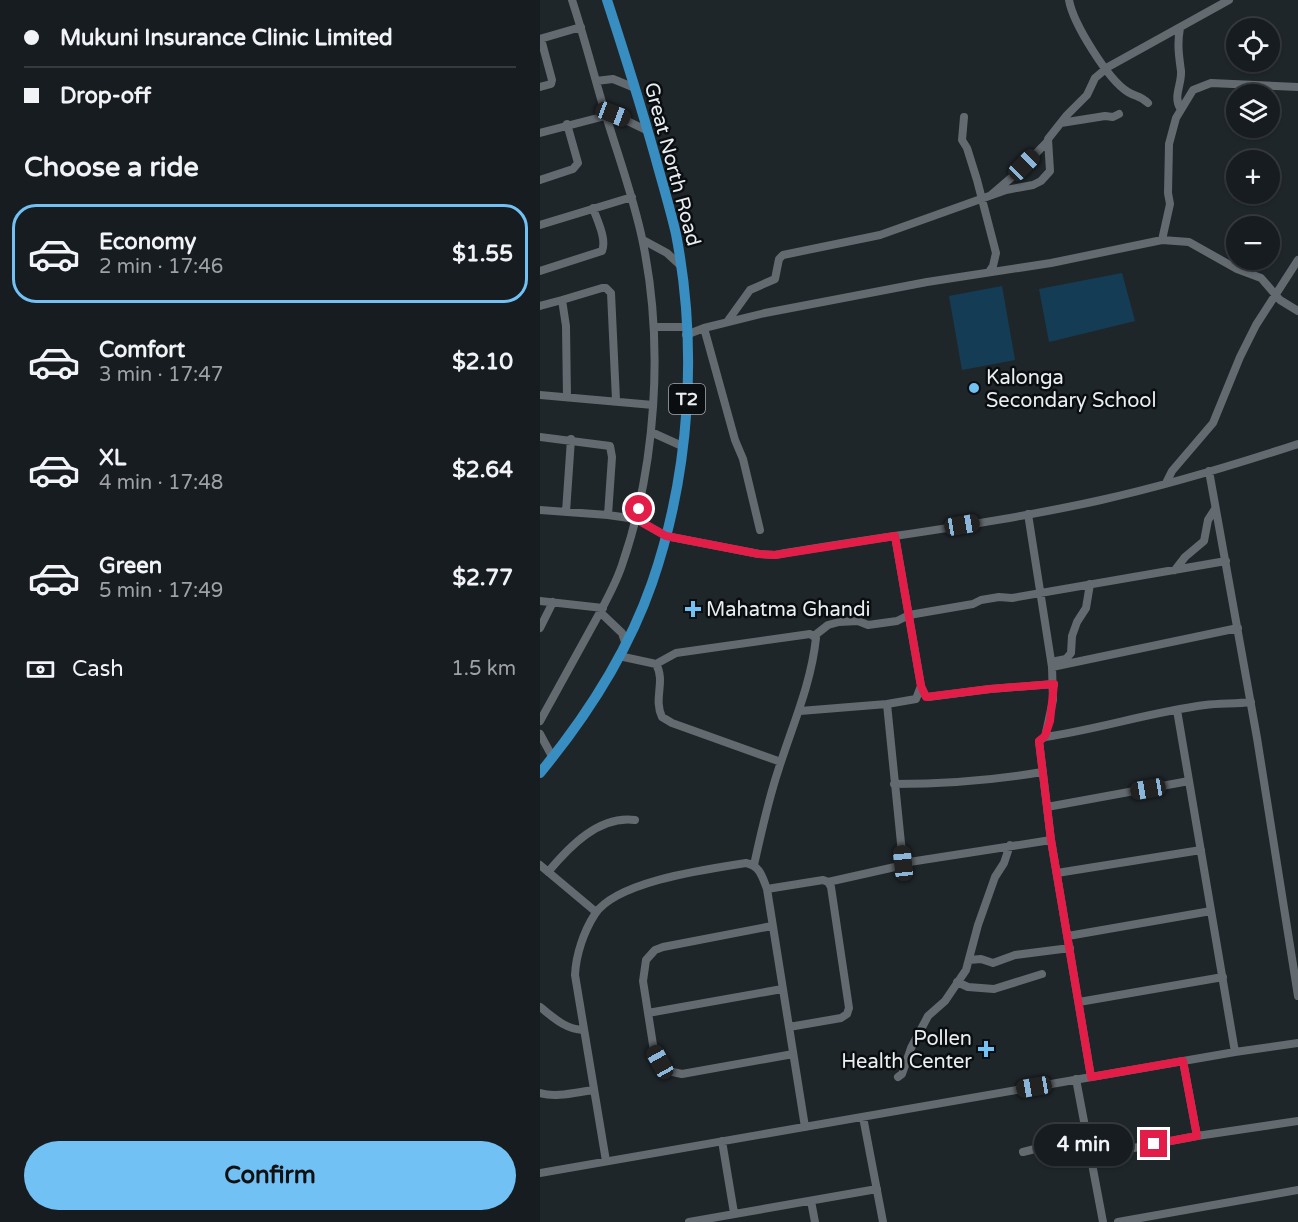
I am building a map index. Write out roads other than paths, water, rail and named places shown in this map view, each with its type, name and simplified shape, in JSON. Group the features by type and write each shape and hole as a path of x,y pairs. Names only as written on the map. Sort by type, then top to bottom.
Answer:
{"highway":[{"name":"Great North Road","path":"540,773 592,702 626,642 651,584 666,536 682,446 687,401 685,296 670,208 607,0"}],"street":[{"path":"540,721 602,610 622,567 642,498 651,432 653,302 642,240 632,197 572,0"},
{"path":"1069,0 1089,46 1115,81 1127,92 1141,96 1148,103"},
{"path":"989,196 1019,171 1047,142 1087,95 1095,78 1229,0"},
{"path":"540,87 551,84 552,80 540,39 581,27"},
{"path":"1180,28 1178,63 1181,69 1177,99 1180,108"},
{"path":"596,81 613,79 635,88"},
{"path":"1162,240 1170,204 1168,193 1169,144 1180,108 1193,90 1211,82 1298,87"},
{"path":"540,133 606,114 624,118 648,131"},
{"path":"1060,124 1105,116 1113,117 1119,114"},
{"path":"964,117 962,140 967,148 996,253 989,272"},
{"path":"540,180 573,169 578,163 567,124"},
{"path":"727,322 750,290 775,279 780,256 880,235 1006,190 1033,185 1041,181 1050,171 1047,142"},
{"path":"540,225 632,197"},
{"path":"540,271 602,251 604,247 602,237 593,208"},
{"path":"642,240 667,253 680,265"},
{"path":"654,327 686,331 704,328 765,313 989,272 1051,263 1162,240 1197,246 1237,270 1261,278 1280,300 1298,311"},
{"path":"1166,483 1172,471 1213,423 1256,325 1298,260"},
{"path":"540,306 602,288 606,288 611,293 616,400"},
{"path":"562,300 566,326 567,397"},
{"path":"704,328 732,430 743,459 760,530"},
{"path":"540,395 652,405"},
{"path":"651,432 682,446"},
{"path":"540,436 608,444 612,448 608,515"},
{"path":"566,512 572,439"},
{"path":"540,510 636,519 666,536 767,555 895,536 1102,500 1298,444"},
{"path":"1209,471 1251,702 1298,996"},
{"path":"1176,570 1185,557 1204,541 1208,519 1215,509"},
{"path":"1028,514 1054,684 1050,721 1045,736"},
{"path":"895,536 921,686 926,697"},
{"path":"814,636 824,627 834,623 858,621 868,625 897,621 909,615 973,604 981,600 1040,593 1226,561"},
{"path":"1052,667 1056,661 1066,659 1071,653 1072,636 1086,608 1090,584"},
{"path":"540,601 602,610 622,633 626,642"},
{"path":"540,628 553,602"},
{"path":"1052,667 1238,628"},
{"path":"618,656 656,664 676,653 810,634 814,636"},
{"path":"754,865 767,807 800,711 815,650 816,638 814,636"},
{"path":"656,664 661,676 658,703 662,717 672,723 781,762"},
{"path":"800,711 887,704 990,689 1054,684"},
{"path":"916,699 921,686"},
{"path":"1091,1077 1051,840 1039,741 1045,736 1104,727 1207,704 1251,702"},
{"path":"887,704 903,863"},
{"path":"1177,710 1235,1052"},
{"path":"540,735 553,758"},
{"path":"894,784 993,781 1042,772"},
{"path":"1047,807 1189,781"},
{"path":"548,872 574,843 588,833 603,825 626,819 635,820"},
{"path":"767,889 824,880 828,882 895,867 903,863 1051,840"},
{"path":"898,1077 902,1074 911,1048 928,1016 945,1001 966,970 978,925 995,877 1004,863 1010,846"},
{"path":"1057,873 1201,850"},
{"path":"606,1161 576,987 576,962 596,912 618,895 646,883 746,863 760,870 767,889 805,1127"},
{"path":"540,865 596,912"},
{"path":"789,1027 841,1018 847,1014 849,1008 831,887 828,882"},
{"path":"1068,936 1211,911"},
{"path":"772,926 655,950 644,964 643,981 654,1051 663,1066 675,1074 793,1053"},
{"path":"969,960 981,959 993,963 1015,956 1070,948"},
{"path":"957,982 968,987 994,989 1042,974"},
{"path":"1079,1002 1222,977"},
{"path":"648,1013 782,988"},
{"path":"540,1007 564,1026 583,1030"},
{"path":"540,1173 1076,1079 1298,1043"},
{"path":"1183,1061 1197,1136"},
{"path":"1076,1079 1103,1222"},
{"path":"540,1093 546,1095 594,1090"},
{"path":"863,1117 883,1222"},
{"path":"1023,1152 1043,1147 1090,1153 1298,1121"},
{"path":"722,1141 734,1213"},
{"path":"689,1222 877,1189"},
{"path":"1118,1222 1298,1190"},
{"path":"811,1201 814,1222"}],"place":[{"name":"Kalonga Secondary School","path":"974,388"},
{"name":"Mahatma Ghandi","path":"693,609"},
{"name":"Pollen Health Center","path":"986,1049"}]}
